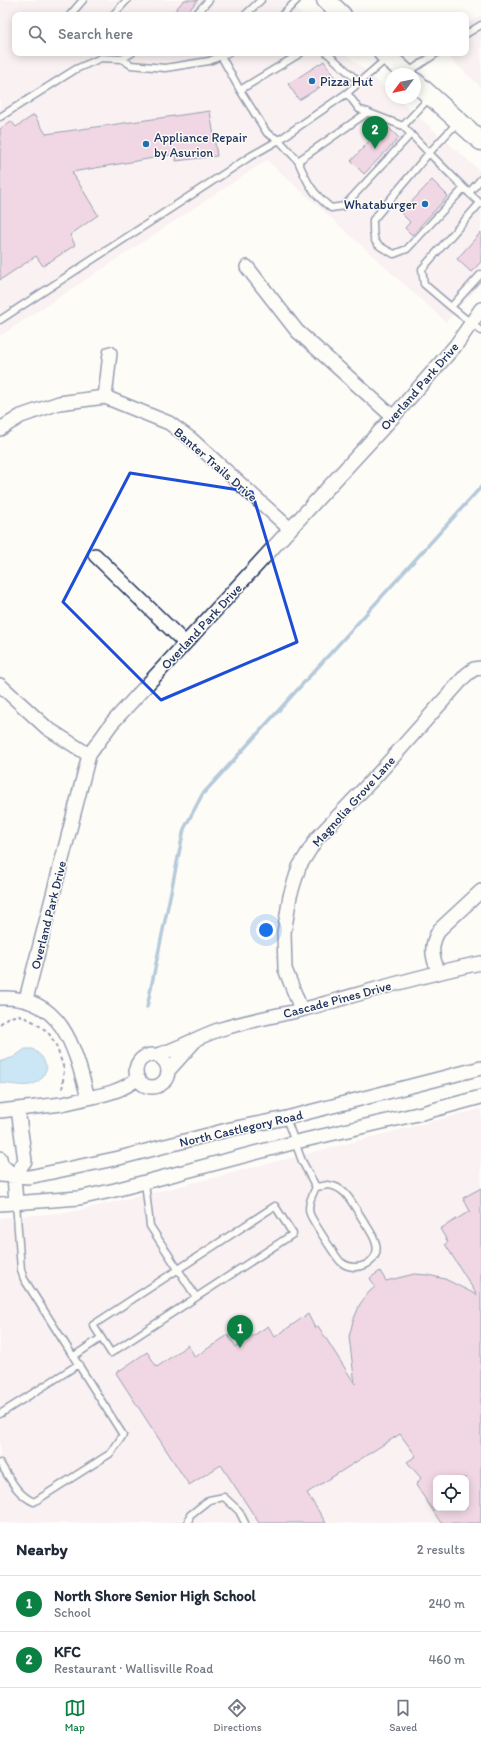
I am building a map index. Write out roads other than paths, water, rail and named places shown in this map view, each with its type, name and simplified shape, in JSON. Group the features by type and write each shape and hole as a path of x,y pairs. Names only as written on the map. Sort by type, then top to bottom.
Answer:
{"main road":[{"path":"326,0 339,12"},
{"path":"387,56 400,68"},
{"path":"421,87 481,141"}],"street":[{"path":"247,267 298,331 393,417"},
{"name":"Overland Park Drive","path":"26,999 89,755 112,723 393,417 456,345 476,327 481,309"},
{"path":"105,398 110,353"},
{"name":"Banter Trails Drive","path":"0,429 22,416 60,403 105,398 169,423 191,440 290,529"},
{"path":"94,555 186,643"},
{"name":"Magnolia Grove Lane","path":"301,1010 285,969 284,933 290,896 299,867 317,838 378,774 466,675 474,668 481,668"},
{"path":"0,686 47,728 89,755"},
{"path":"439,972 432,954 432,946 435,936 440,929 481,890"},
{"name":"Cascade Pines Drive","path":"157,1055 169,1052 181,1045 195,1041 221,1029 301,1010 439,972 481,963"},
{"path":"0,998 26,999 53,1016 66,1032 77,1055 88,1098"},
{"name":"Cascade Pines Drive","path":"168,1071 195,1041"},
{"path":"151,1055 157,1055 166,1062 168,1071 164,1082 157,1086 146,1086 138,1078 136,1070 140,1060 151,1055"},
{"name":"North Castlegory Road","path":"0,1175 29,1177 119,1158 231,1129 286,1118 481,1068"},
{"path":"0,1111 62,1104 113,1093 128,1086 138,1078"},
{"name":"North Castlegory Road","path":"0,1204 79,1198 294,1142 422,1113 481,1097"},
{"path":"16,1203 14,1176 25,1161 18,1109"},
{"path":"0,1158 1,1164 14,1176"}],"lane":[{"path":"73,12 84,0"},
{"path":"117,12 128,0"},
{"path":"198,12 209,0"},
{"path":"248,12 261,0"},
{"path":"285,12 297,0"},
{"path":"469,32 481,25"},
{"path":"122,59 127,56"},
{"path":"0,117 76,68 101,58 122,59 132,65 165,68 199,63 221,56 267,133 279,140 298,161 308,185 318,197 331,208 344,206 411,134"},
{"path":"240,90 296,56"},
{"path":"331,56 359,82"},
{"path":"0,320 251,156 279,140 347,93 385,56"},
{"path":"419,68 433,56"},
{"path":"347,93 359,108 403,126 480,203 422,268 424,284 476,327"},
{"path":"403,126 431,96"},
{"path":"298,161 368,112"},
{"path":"459,121 429,153 373,220 373,238 377,245 394,254 407,249 464,188"},
{"path":"469,193 481,179"},
{"path":"451,307 481,274"},
{"path":"286,1118 302,1162 316,1187"},
{"path":"144,1181 150,1226 196,1297"},
{"path":"336,1186 345,1192 371,1232 377,1245 375,1256 366,1266 355,1268 341,1262 310,1214 309,1204 316,1187 336,1186"},
{"path":"0,1463 15,1487 29,1500 34,1502 111,1453 123,1435 24,1279 21,1270 16,1203"},
{"path":"275,1206 293,1234 196,1297 111,1353 93,1325 275,1206"},
{"path":"74,1356 101,1338"},
{"path":"0,1414 79,1364"},
{"path":"188,1523 190,1515 209,1500 224,1498 239,1511 245,1523"}],"water":[{"path":"25,1049 33,1049 42,1057 47,1067 44,1075 34,1084 29,1085 0,1083 0,1062 14,1057"}],"waterway":[{"path":"147,1007 184,829 202,795 481,487"}],"place":[{"name":"Pizza Hut","path":"312,81"},
{"name":"Appliance Repair by Asurion","path":"146,144"},
{"name":"KFC","path":"375,149"},
{"name":"Whataburger","path":"425,204"},
{"name":"North Shore Senior High School","path":"240,1348"}]}
